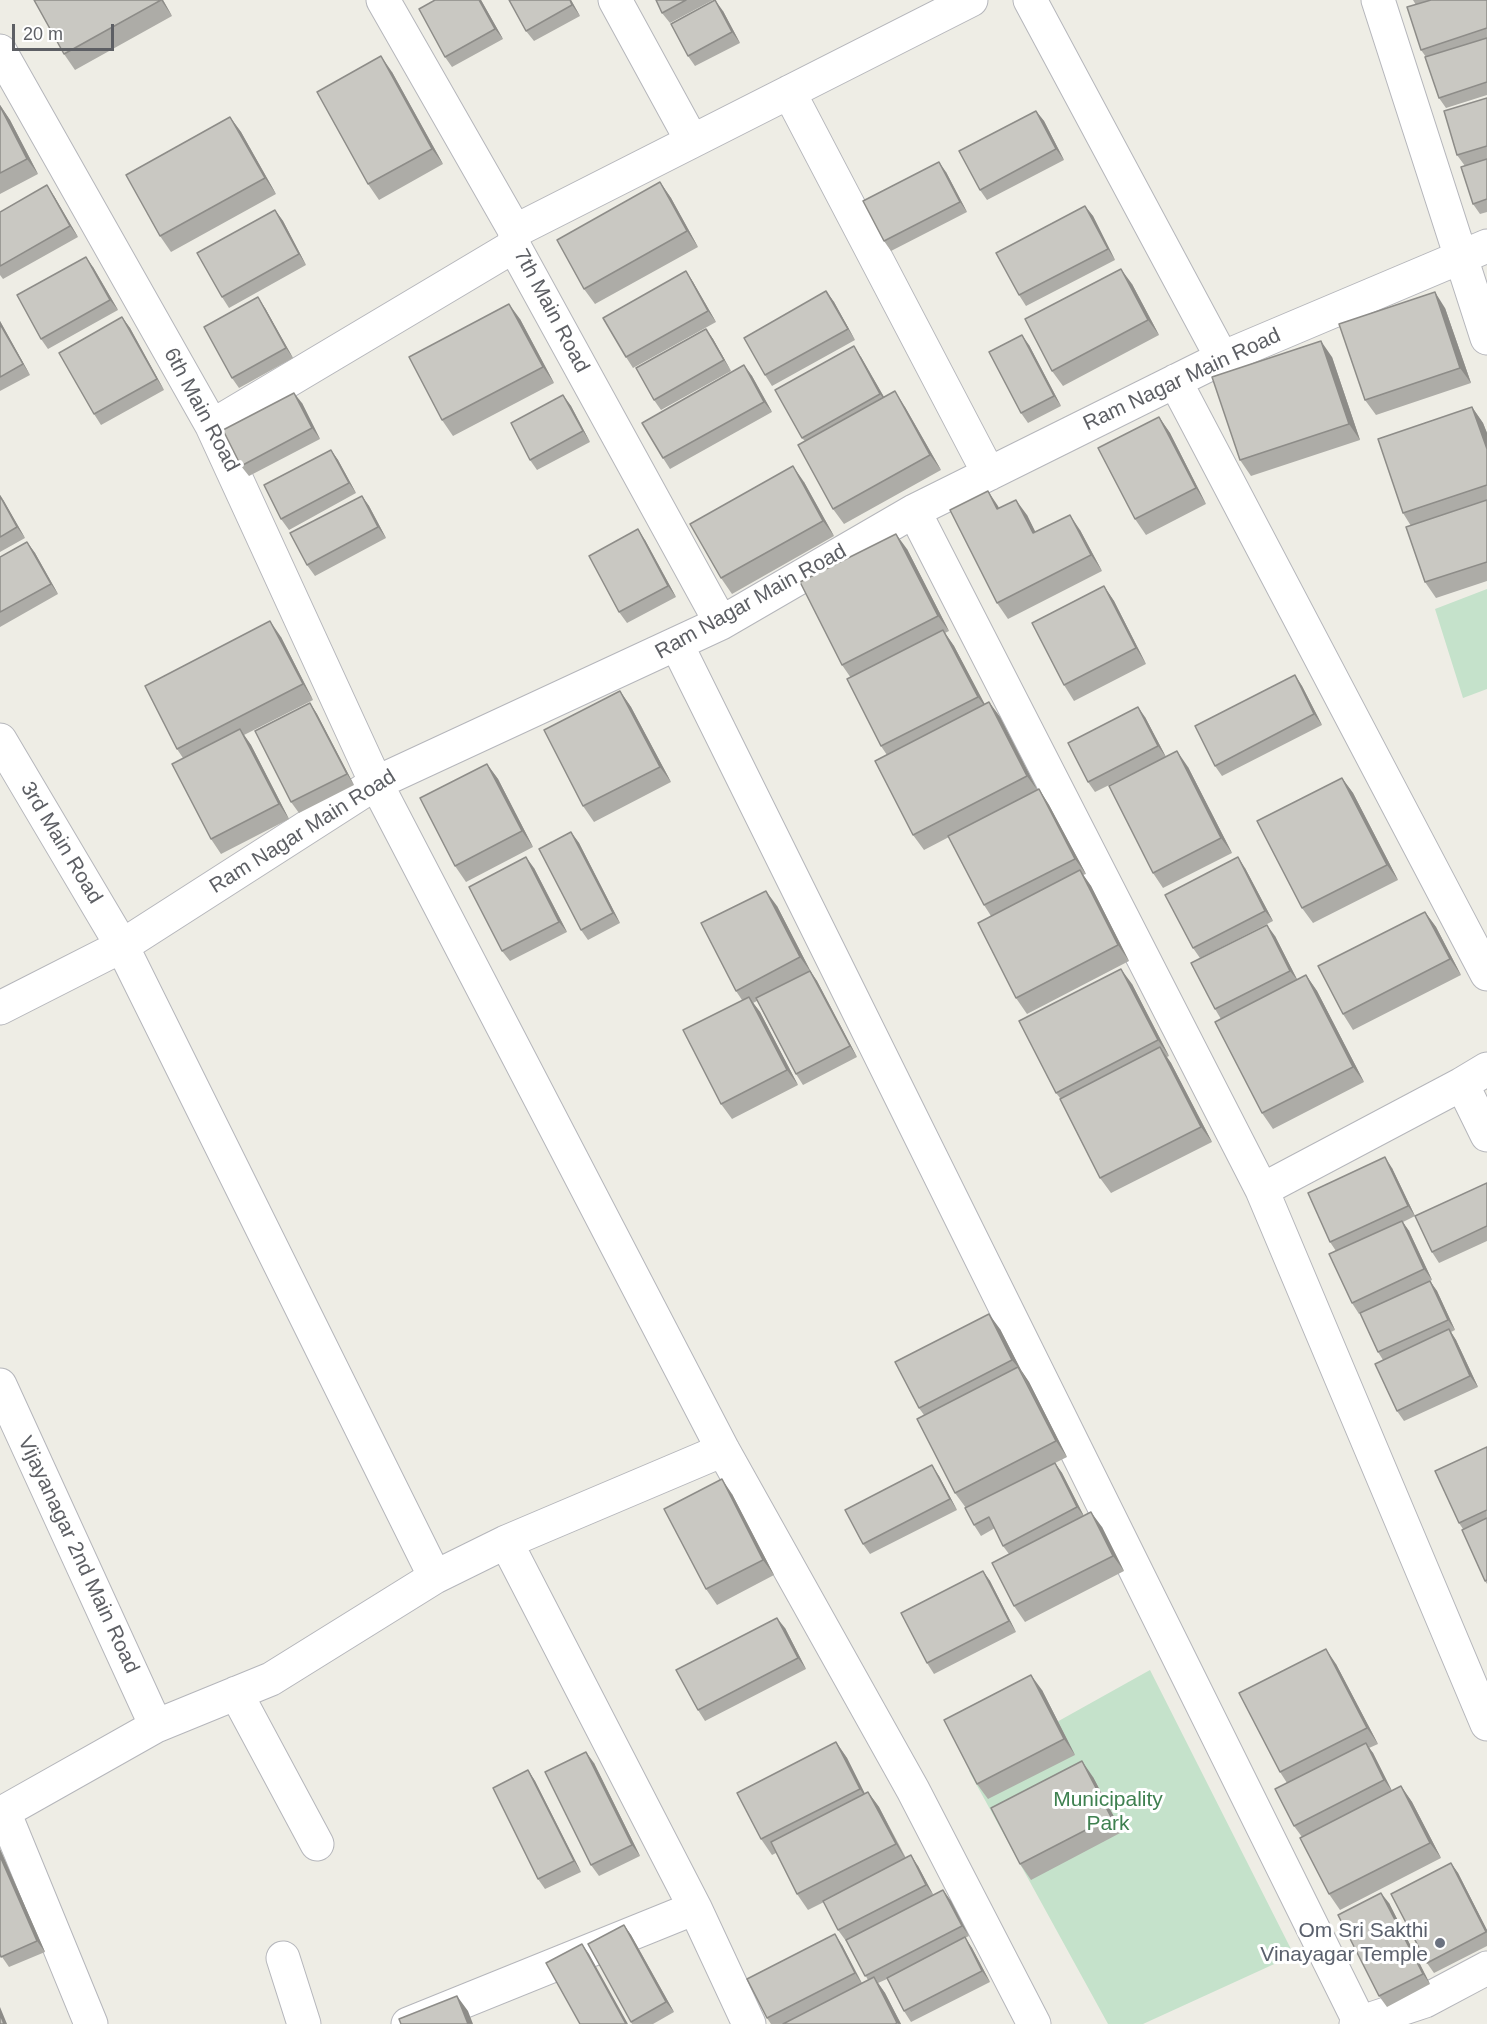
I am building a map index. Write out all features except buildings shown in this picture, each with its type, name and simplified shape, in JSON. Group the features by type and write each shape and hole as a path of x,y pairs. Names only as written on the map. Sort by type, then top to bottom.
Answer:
{"street":[{"name":"7th Main Road","path":"383,0 721,624"},
{"path":"615,0 692,141"},
{"path":"212,426 514,239 692,141 789,92 927,10 970,0"},
{"path":"1030,0 1222,358"},
{"path":"1378,0 1474,251 1487,338"},
{"name":"6th Main Road","path":"0,51 212,426 376,783 723,1450 913,1790 1034,2024"},
{"path":"789,92 989,474"},
{"name":"Ram Nagar Main Road","path":"0,1008 122,946 376,783 721,624 914,511 1222,358 1474,251"},
{"path":"1175,381 1487,974"},
{"path":"914,511 1262,1190 1487,1724"},
{"path":"677,645 1358,2023 1431,2012 1487,1968"},
{"name":"3rd Main Road","path":"0,740 122,946 435,1577"},
{"path":"1262,1190 1474,1077 1487,1135"},
{"name":"Vijayanagar 2nd Main Road","path":"0,1385 156,1726"},
{"path":"91,2024 2,1813 156,1726 271,1679 435,1577 506,1542 723,1450"},
{"path":"506,1542 695,1908 749,2024"},
{"path":"236,1693 317,1844"},
{"path":"408,2024 695,1908"},
{"path":"283,1958 304,2024"}],"green space":[{"path":"1487,589 1487,689 1463,698 1435,609"},
{"name":"Municipality Park","path":"1150,1670 1294,1955 1143,2024 1108,2024 969,1771"}],"place":[{"name":"Om Sri Sakthi Vinayagar Temple","path":"1440,1943"}]}
